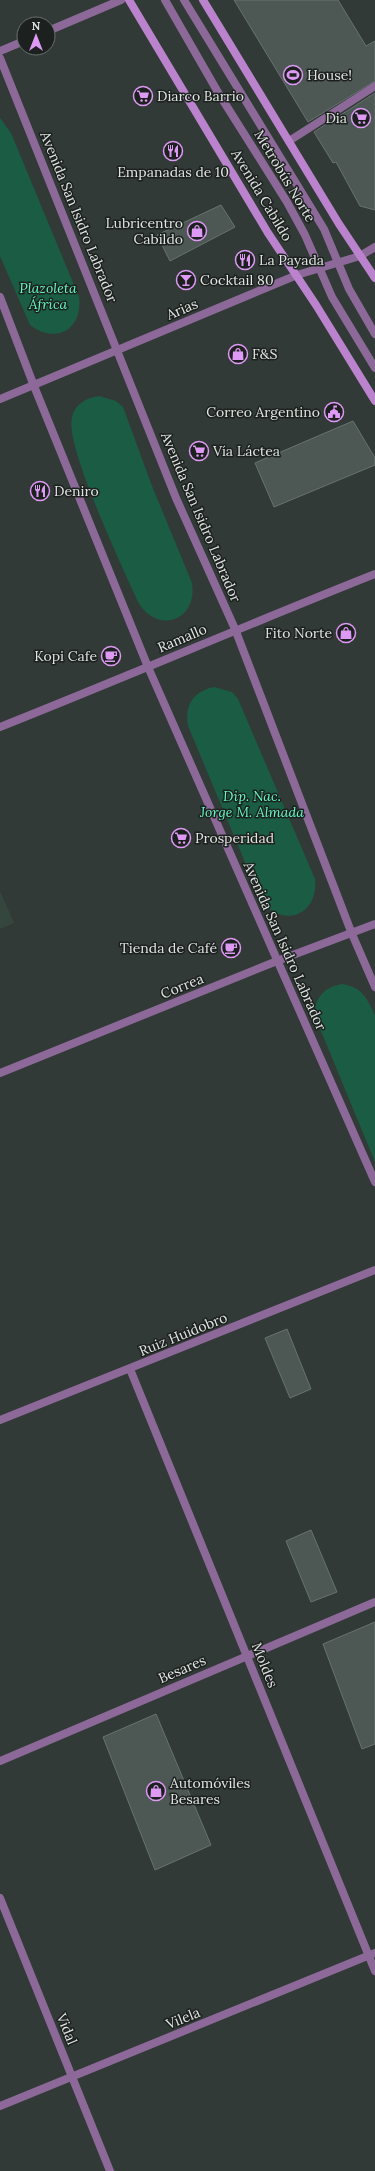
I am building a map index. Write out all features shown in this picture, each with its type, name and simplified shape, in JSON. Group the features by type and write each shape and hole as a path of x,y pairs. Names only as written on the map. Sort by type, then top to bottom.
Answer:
{"main road":[{"name":"Avenida Cabildo","path":"130,0 268,233 297,275 375,401"},
{"path":"203,0 375,278"}],"street":[{"path":"56,28 121,0"},
{"name":"Metrobús Norte","path":"165,0 219,94 287,202 305,234 332,297 375,368"},
{"name":"Metrobús Norte","path":"184,0 324,229 349,289 375,334"},
{"path":"0,51 16,44"},
{"name":"Avenida San Isidro Labrador","path":"0,58 176,498 235,629 352,934 375,987"},
{"path":"289,141 375,86"},
{"name":"Arias","path":"0,399 297,275 338,264 360,256 375,248"},
{"name":"Avenida San Isidro Labrador","path":"0,297 34,386 148,667 375,1182"},
{"name":"Ramallo","path":"0,727 148,667 235,629 375,574"},
{"name":"Correa","path":"0,1073 277,961 352,934 375,924"},
{"name":"Ruiz Huidobro","path":"0,1420 375,1270"},
{"name":"Moldes","path":"130,1369 247,1656 372,1954 375,1971"},
{"name":"Besares","path":"0,1761 375,1602"},
{"name":"Vidal","path":"0,1898 110,2171"},
{"name":"Vilela","path":"0,2106 372,1954"}],"shaded area":[{"path":"0,891 14,923 0,929"}],"green space":[{"name":"Plazoleta África","path":"0,118 11,133 79,297 77,318 66,330 58,333 49,334 30,325 0,256"},
{"path":"99,396 116,401 123,407 152,486 192,583 192,596 189,607 183,614 174,619 165,621 155,618 146,612 138,602 97,508 77,453 72,432 73,412 82,402"},
{"name":"Dip. Nac. Jorge M. Almada","path":"214,687 232,692 238,699 315,879 315,892 311,902 305,910 296,914 287,916 278,914 268,908 260,898 188,726 187,718 189,705 192,700 201,692"},
{"path":"342,984 349,985 363,994 375,1015 375,1162 314,1014 317,1002 322,993 331,987"}],"building":[{"path":"234,0 338,0 366,46 375,41 375,81 308,122"},
{"path":"375,93 375,210 360,206 336,162 333,163 314,132"},
{"name":"Lubricentro Cabildo","path":"221,205 235,227 170,261 157,235"},
{"path":"353,421 375,458 375,465 274,507 255,463"},
{"path":"287,1329 311,1389 290,1398 265,1338"},
{"path":"311,1530 337,1592 311,1602 286,1541"},
{"path":"375,1622 375,1744 362,1749 323,1644"},
{"name":"Automóviles Besares","path":"156,1714 211,1845 155,1870 103,1737"}],"place":[{"name":"House!","path":"293,75"},
{"name":"Diarco Barrio","path":"143,96"},
{"name":"Dia","path":"361,118"},
{"name":"Empanadas de 10","path":"173,151"},
{"name":"Lubricentro Cabildo","path":"197,231"},
{"name":"La Payada","path":"245,260"},
{"name":"Cocktail 80","path":"186,280"},
{"name":"F&S","path":"238,354"},
{"name":"Correo Argentino","path":"334,412"},
{"name":"Vía Láctea","path":"199,451"},
{"name":"Deniro","path":"40,491"},
{"name":"Fito Norte","path":"346,633"},
{"name":"Kopi Cafe","path":"111,656"},
{"name":"Prosperidad","path":"181,838"},
{"name":"Tienda de Café","path":"231,948"},
{"name":"Automóviles Besares","path":"156,1791"}]}
